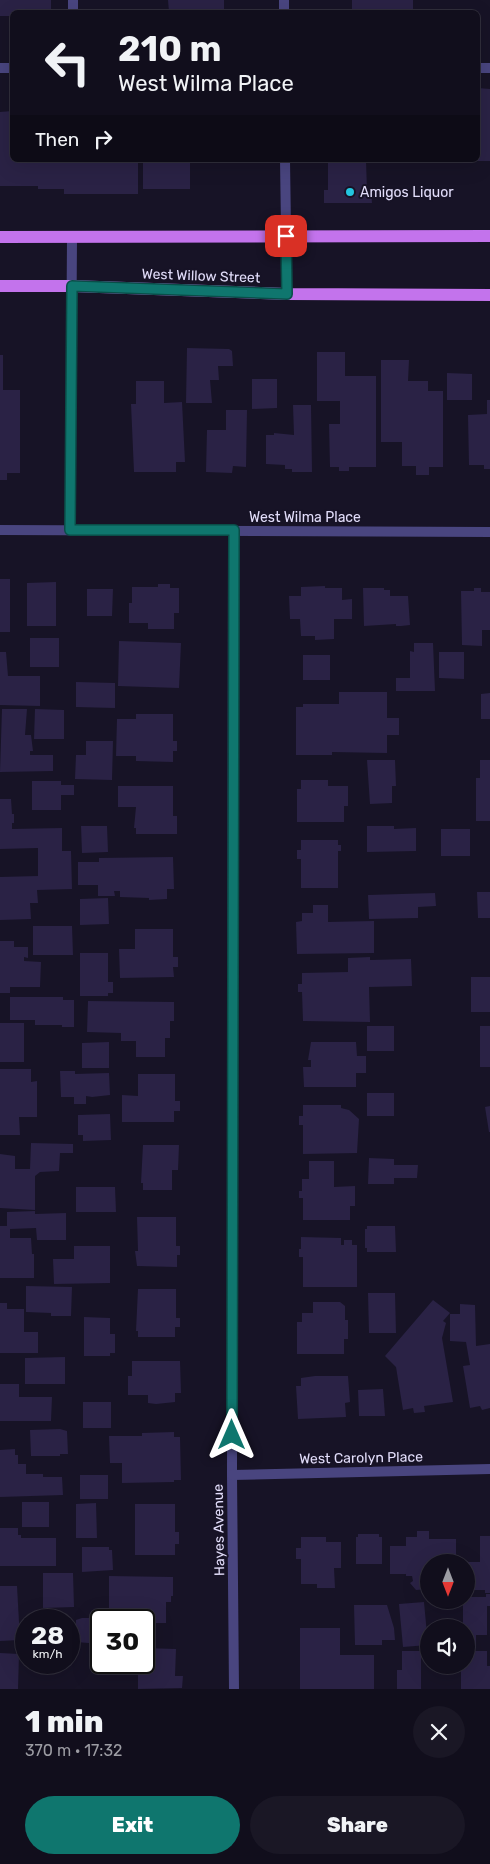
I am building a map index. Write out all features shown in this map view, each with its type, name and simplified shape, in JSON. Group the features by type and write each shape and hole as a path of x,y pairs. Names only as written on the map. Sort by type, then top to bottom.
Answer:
{"main road":[{"path":"0,237 490,236"},
{"name":"West Willow Street","path":"0,286 72,286 287,294 490,295"}],"street":[{"path":"285,162 287,294"},
{"path":"70,530 72,238"},
{"name":"West Wilma Place","path":"0,530 490,532"},
{"name":"Hayes Avenue","path":"234,530 232,1475 234,1689"},
{"name":"West Carolyn Place","path":"232,1475 490,1469"}],"building":[{"path":"0,0 51,0 51,10 10,10 10,16 0,16"},
{"path":"168,0 224,0 224,10 169,10"},
{"path":"352,0 413,0 413,10 352,10"},
{"path":"480,88 490,89 490,161 480,161"},
{"path":"10,111 10,162 138,162 138,194 64,194 64,189 38,189 38,186 0,186 0,112"},
{"path":"143,162 190,162 190,189 143,189"},
{"path":"328,162 366,162 367,191 371,191 372,203 324,203 324,190 328,190"},
{"path":"187,348 229,349 232,351 233,366 218,366 219,380 210,380 212,403 186,403"},
{"path":"317,352 345,352 345,376 376,376 376,467 349,467 349,471 339,471 339,467 330,467 329,424 340,424 340,401 317,401"},
{"path":"0,355 3,355 3,390 20,390 20,473 7,473 7,480 0,480"},
{"path":"381,360 409,360 408,381 428,381 428,391 443,391 443,467 429,467 429,475 416,475 416,466 402,466 402,442 381,442"},
{"path":"447,373 472,374 472,400 447,400"},
{"path":"252,379 277,379 277,408 252,409"},
{"path":"136,381 164,381 164,403 182,402 185,462 176,462 176,472 134,472 131,404 136,404"},
{"path":"487,400 490,400 490,469 484,469 484,465 469,465 468,415 487,414"},
{"path":"293,405 311,405 312,472 292,472 292,469 285,469 285,465 266,464 266,435 274,435 274,433 294,435"},
{"path":"226,410 247,410 246,467 233,466 232,473 206,472 207,430 226,430"},
{"path":"0,579 10,579 10,632 0,632"},
{"path":"56,582 56,626 27,626 27,583"},
{"path":"158,584 170,584 170,588 179,588 179,613 174,613 174,629 148,629 148,623 129,623 129,603 132,603 132,587 158,587"},
{"path":"325,586 325,588 342,588 342,600 352,599 352,619 334,619 334,639 315,640 315,636 301,636 300,619 290,619 289,596 301,596 301,587"},
{"path":"363,588 384,588 384,590 390,590 390,596 408,596 410,625 364,626"},
{"path":"474,588 481,588 481,592 490,592 490,630 482,630 482,646 462,645 461,591 474,591"},
{"path":"87,589 113,589 112,616 87,616"},
{"path":"30,638 59,638 59,667 30,667"},
{"path":"119,641 181,643 179,688 118,686"},
{"path":"414,643 433,643 435,691 396,691 396,678 410,678 410,651 414,652"},
{"path":"0,652 6,652 8,676 40,676 40,706 0,705"},
{"path":"439,652 464,652 464,679 439,678"},
{"path":"303,655 330,655 330,680 303,680"},
{"path":"76,682 115,683 115,708 76,707"},
{"path":"339,692 387,692 387,718 399,718 399,735 387,735 387,753 332,752 332,755 296,755 296,707 303,707 303,704 339,704"},
{"path":"490,693 490,719 481,719 481,694"},
{"path":"2,709 27,709 25,735 31,735 33,751 30,751 30,755 53,755 53,771 0,772"},
{"path":"35,709 64,710 64,739 34,739"},
{"path":"136,714 173,714 173,741 177,741 177,751 173,751 173,762 136,761 136,756 116,756 117,719 136,719"},
{"path":"86,741 113,741 112,780 75,779 76,755 86,755"},
{"path":"367,760 395,760 396,786 392,786 392,803 370,804"},
{"path":"480,760 490,760 490,821 476,821 476,778 480,778"},
{"path":"301,780 328,780 328,786 348,786 348,806 344,806 344,822 297,822 297,789 301,789"},
{"path":"32,781 61,781 61,785 74,785 74,795 61,795 61,810 32,810"},
{"path":"118,786 173,786 173,816 177,816 177,834 136,834 136,828 134,828 136,807 118,807"},
{"path":"0,799 11,799 12,814 14,814 12,829 62,828 62,851 71,851 72,889 37,890 38,903 30,903 31,919 0,920 0,877 38,876 38,848 0,849"},
{"path":"81,826 107,826 108,852 82,853"},
{"path":"367,826 394,826 394,829 416,828 416,851 367,852"},
{"path":"441,829 470,829 470,856 441,856"},
{"path":"301,840 338,840 338,845 341,845 341,851 338,851 338,888 301,888 301,859 297,859 297,850 301,850"},
{"path":"173,857 174,889 167,889 167,899 149,900 149,898 120,897 120,891 114,891 115,896 98,896 98,885 78,885 78,862 99,862 99,858"},
{"path":"477,892 490,892 490,918 478,918"},
{"path":"435,893 436,906 418,907 418,918 369,919 368,895"},
{"path":"108,898 109,924 80,925 80,899"},
{"path":"313,905 328,905 328,922 374,921 374,953 297,954 296,922 302,921 302,913 313,913"},
{"path":"33,926 72,926 73,955 33,955"},
{"path":"135,929 173,929 173,957 178,957 178,967 173,967 174,977 120,978 119,949 135,949"},
{"path":"0,941 14,941 14,947 28,947 28,958 24,957 24,961 41,962 40,987 10,987 10,993 0,993"},
{"path":"80,953 108,953 108,982 113,982 113,993 108,993 108,996 80,996"},
{"path":"370,957 370,960 411,959 412,986 369,987 370,1022 303,1021 302,992 298,992 298,984 302,984 302,973 348,972 348,958"},
{"path":"471,977 490,977 490,1012 471,1012"},
{"path":"10,997 63,997 63,1000 74,1000 74,1027 35,1025 35,1020 10,1020"},
{"path":"88,1001 174,1002 174,1021 170,1021 170,1038 165,1038 165,1057 136,1057 136,1041 121,1041 121,1033 87,1032"},
{"path":"0,1023 24,1023 24,1062 0,1062"},
{"path":"367,1026 394,1026 394,1051 367,1051"},
{"path":"480,1026 490,1026 490,1067 480,1067"},
{"path":"109,1042 109,1068 82,1068 82,1043"},
{"path":"311,1042 356,1042 357,1056 366,1056 366,1073 356,1073 356,1087 304,1087 303,1067 311,1067 311,1060 308,1060"},
{"path":"0,1069 31,1069 31,1082 37,1081 37,1117 19,1117 20,1135 0,1135"},
{"path":"60,1071 75,1071 75,1074 109,1073 110,1095 86,1096 86,1104 74,1104 74,1097 61,1097"},
{"path":"138,1074 175,1074 175,1101 180,1101 180,1111 174,1111 174,1122 122,1122 122,1095 138,1096"},
{"path":"367,1093 394,1093 394,1116 367,1116"},
{"path":"303,1105 341,1105 341,1108 349,1110 359,1119 357,1153 303,1154 303,1125 299,1125 299,1116 303,1116"},
{"path":"490,1106 490,1132 489,1132 485,1107"},
{"path":"110,1114 111,1140 83,1141 83,1135 78,1135 78,1115"},
{"path":"31,1143 73,1144 73,1153 60,1153 59,1171 40,1172 35,1176 35,1210 0,1208 0,1154 15,1156 15,1169 30,1169"},
{"path":"143,1145 179,1145 178,1170 172,1170 172,1190 143,1190 143,1183 141,1183"},
{"path":"369,1158 394,1159 394,1165 418,1165 417,1178 394,1178 394,1184 368,1184"},
{"path":"309,1161 334,1161 334,1187 355,1186 355,1206 350,1206 350,1220 303,1220 303,1198 299,1198 299,1191 302,1191 302,1179 309,1179"},
{"path":"76,1187 115,1187 116,1212 76,1212"},
{"path":"35,1211 35,1214 66,1213 66,1240 37,1240 36,1228 10,1229 10,1238 31,1238 32,1254 34,1254 34,1278 0,1278 0,1226 7,1226 7,1212"},
{"path":"137,1217 176,1217 176,1246 180,1246 180,1255 177,1255 177,1267 137,1266 135,1251 138,1251"},
{"path":"367,1226 395,1226 396,1252 367,1252 367,1248 365,1248 365,1229 367,1229"},
{"path":"301,1237 341,1238 341,1245 344,1245 344,1240 352,1240 352,1245 357,1245 357,1287 303,1287 303,1257 299,1257"},
{"path":"74,1246 110,1246 110,1283 54,1284 53,1259 74,1259"},
{"path":"26,1286 72,1287 71,1316 51,1316 51,1313 26,1312"},
{"path":"138,1289 176,1289 176,1318 180,1318 180,1327 175,1327 175,1337 138,1337 138,1331 136,1331"},
{"path":"368,1293 395,1293 396,1333 369,1333"},
{"path":"433,1300 450,1313 443,1321 446,1323 442,1338 453,1402 424,1406 425,1412 414,1413 413,1408 403,1410 396,1367 385,1356"},
{"path":"313,1302 340,1302 345,1306 345,1320 348,1320 348,1339 344,1339 344,1354 297,1354 297,1322 302,1322 302,1313 313,1313"},
{"path":"0,1303 7,1303 7,1309 24,1309 24,1332 38,1332 38,1353 0,1353"},
{"path":"460,1304 475,1305 476,1346 490,1344 490,1408 482,1410 480,1406 470,1408 463,1366 470,1365 466,1342 450,1341 450,1314 460,1314"},
{"path":"84,1317 110,1318 110,1334 115,1334 115,1353 110,1353 110,1356 84,1356"},
{"path":"65,1357 65,1384 25,1384 25,1358"},
{"path":"132,1361 180,1361 181,1393 175,1393 175,1402 148,1403 148,1395 128,1395 128,1376 132,1376"},
{"path":"348,1376 350,1402 345,1403 346,1417 298,1419 296,1386 301,1386 301,1378"},
{"path":"0,1384 19,1384 19,1397 52,1397 51,1421 0,1421"},
{"path":"383,1389 385,1416 359,1416 358,1390"},
{"path":"83,1402 111,1402 111,1428 83,1428"},
{"path":"60,1429 67,1431 68,1454 60,1454 60,1456 31,1456 30,1430"},
{"path":"174,1432 174,1437 180,1437 181,1480 174,1480 174,1482 122,1483 122,1463 110,1463 109,1436 142,1436 142,1433"},
{"path":"15,1449 15,1455 18,1455 18,1464 26,1464 26,1474 43,1474 43,1477 62,1477 63,1495 0,1497 0,1450"},
{"path":"80,1475 108,1475 108,1499 80,1499"},
{"path":"22,1502 49,1502 49,1527 22,1527"},
{"path":"96,1503 97,1538 76,1538 76,1504"},
{"path":"135,1504 175,1504 175,1532 179,1532 179,1544 175,1544 175,1555 135,1555"},
{"path":"0,1528 18,1528 18,1535 21,1535 21,1538 56,1538 56,1566 0,1566"},
{"path":"417,1531 429,1531 429,1539 456,1539 456,1554 420,1554 420,1590 416,1590 410,1583 413,1581 412,1576 390,1574 390,1546 406,1546 406,1537 417,1537"},
{"path":"358,1534 379,1534 379,1537 382,1537 382,1564 356,1564 356,1537 358,1537"},
{"path":"480,1536 490,1536 490,1593 485,1593 485,1590 475,1590 475,1562 480,1562"},
{"path":"301,1537 326,1537 326,1542 341,1542 341,1568 334,1568 335,1588 317,1588 317,1584 301,1584 301,1559 296,1559 296,1548 301,1548"},
{"path":"82,1547 109,1547 109,1550 112,1550 113,1570 82,1572"},
{"path":"43,1573 73,1573 74,1607 43,1608"},
{"path":"109,1576 173,1577 173,1596 171,1596 171,1602 166,1602 166,1623 155,1623 155,1609 109,1609"},
{"path":"0,1586 17,1586 18,1609 15,1609 15,1640 0,1641"},
{"path":"486,1594 490,1594 490,1606 487,1606 487,1635 476,1635 475,1648 475,1619 463,1619 463,1609 475,1609 475,1597 486,1597"},
{"path":"420,1602 420,1609 425,1609 426,1619 420,1619 420,1646 403,1647 399,1604"},
{"path":"354,1605 387,1605 394,1628 395,1640 382,1640 382,1645 355,1645"},
{"path":"90,1618 90,1643 80,1642 80,1619"},
{"path":"300,1628 340,1628 340,1655 374,1655 374,1689 300,1689"},
{"path":"155,1648 176,1649 175,1676 183,1676 182,1688 138,1689 138,1674 155,1674"},
{"path":"402,1651 420,1651 421,1689 397,1689 397,1670 402,1670"},
{"path":"475,1651 487,1651 487,1666 490,1666 490,1689 461,1689 461,1674 475,1674"},
{"path":"0,1653 15,1654 15,1674 18,1674 18,1689 0,1689"}],"place":[{"name":"Amigos Liquor","path":"350,192"}],"route":[{"path":"232,1435 234,530 70,530 72,286 287,294 286,236"}]}
